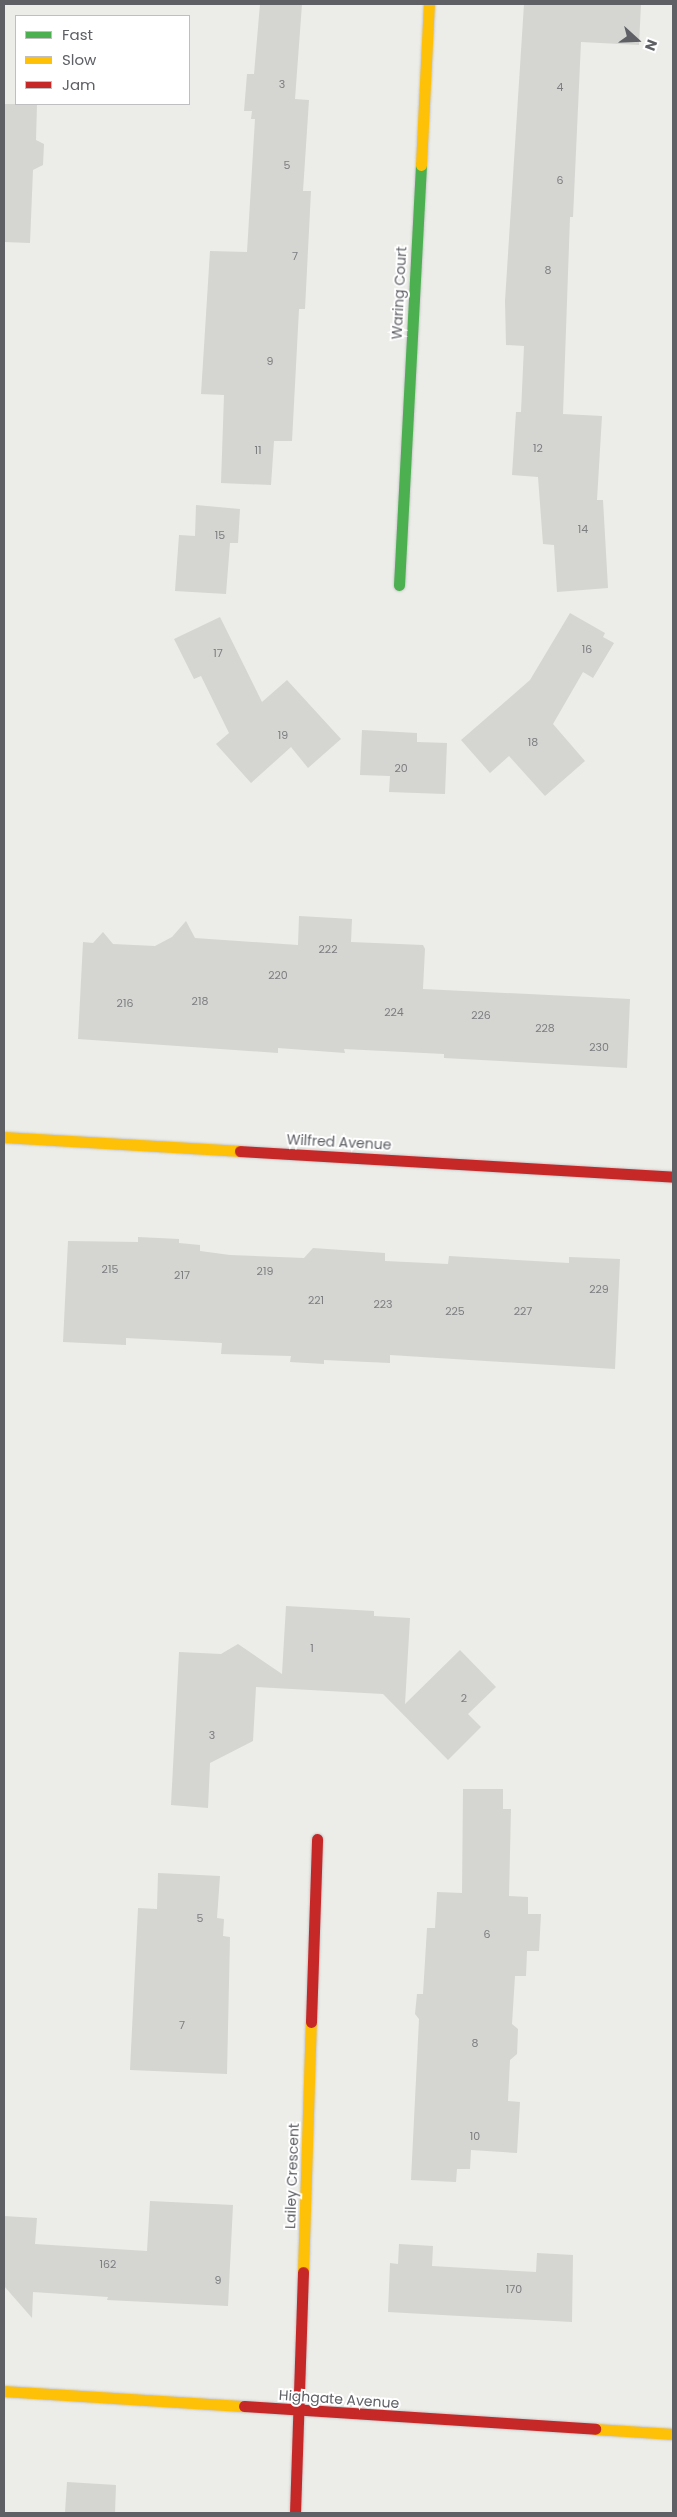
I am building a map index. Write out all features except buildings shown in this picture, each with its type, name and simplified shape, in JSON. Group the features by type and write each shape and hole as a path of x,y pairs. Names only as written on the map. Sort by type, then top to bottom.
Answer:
{"street":[{"name":"Waring Court","path":"399,585 429,4"},
{"name":"Wilfred Avenue","path":"4,1137 673,1177"},
{"name":"Lailey Crescent","path":"295,2513 301,2412 317,1839"},
{"name":"Highgate Avenue","path":"4,2391 301,2412 673,2434"}],"traffic: fast":[{"path":"399,585 421,165"}],"traffic: slow":[{"path":"421,165 429,4"},
{"path":"4,1137 240,1151"},
{"path":"303,2272 311,2022"},
{"path":"4,2391 244,2406"},
{"path":"595,2429 673,2434"}],"traffic: jam":[{"path":"240,1151 673,1177"},
{"path":"311,2022 317,1839"},
{"path":"295,2513 303,2272"},
{"path":"244,2406 595,2429"}]}
